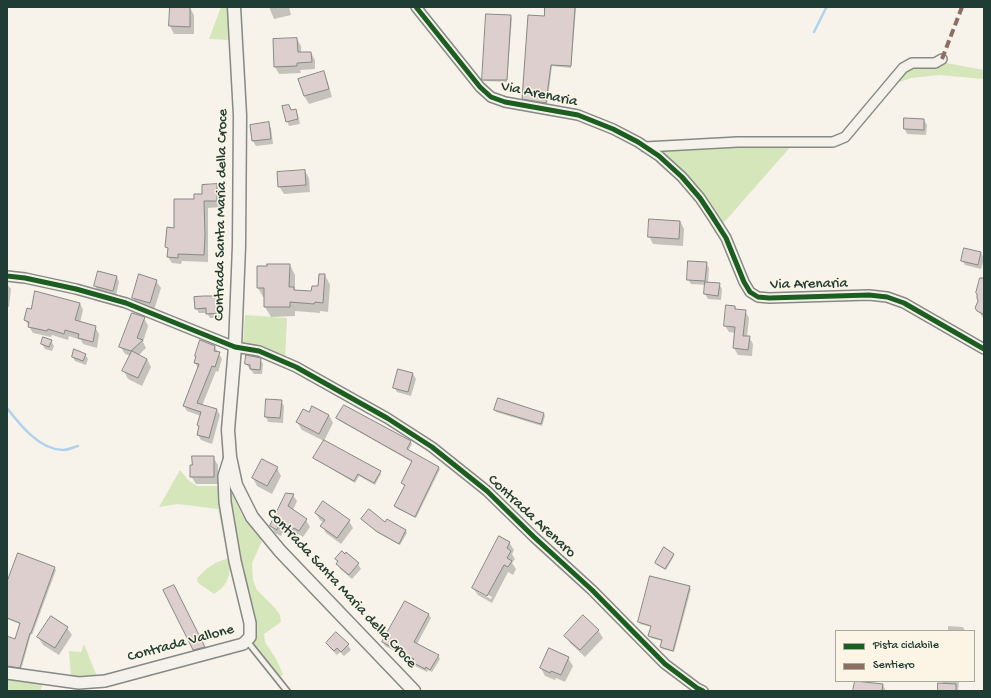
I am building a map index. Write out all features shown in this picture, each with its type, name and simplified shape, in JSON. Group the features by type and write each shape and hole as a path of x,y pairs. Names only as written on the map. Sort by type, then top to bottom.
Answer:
{"main road":[{"name":"Contrada Santa Maria della Croce","path":"234,7 240,115 239,246 235,347 228,430 230,457 236,485 252,517 280,551 414,691"}],"street":[{"name":"Via Arenaria","path":"416,7 480,87 491,97 505,102 578,115 613,129 645,147 665,161 682,177 700,198 726,238 744,282 750,292 758,297 869,295 887,297 904,303 984,350"},
{"path":"645,147 738,142 833,142 845,137 903,68 912,63 935,63 942,59"},
{"name":"Contrada Arenaro","path":"7,276 25,278 76,289 126,303 235,347 259,351 296,367 387,418 432,447 487,491 534,537 592,590 665,664 703,691"},
{"name":"Contrada Vallone","path":"7,673 79,683 105,681 243,644 250,637 250,623 235,561 225,502 224,476 230,457"}],"lane":[{"path":"247,640 287,691"}],"green space":[{"path":"221,7 227,7 229,40 209,39"},
{"path":"930,60 984,70 984,79 939,75 911,78 894,84 908,67"},
{"path":"793,144 720,227 652,149"},
{"path":"245,315 287,318 285,359 261,348 243,344"},
{"path":"180,470 189,481 197,486 219,486 230,490 242,515 262,541 252,563 253,580 257,590 280,615 281,622 264,634 265,642 276,659 283,674 280,677 251,641 240,573 230,566 229,575 224,586 214,594 198,583 197,578 208,568 219,561 228,559 218,509 178,504 159,507"},
{"path":"84,644 98,679 71,678 69,651 81,652"},
{"path":"7,679 43,684 40,691 7,691"}],"building":[{"path":"170,7 190,7 190,27 169,26"},
{"path":"545,7 575,7 571,66 551,65 546,103 522,99 528,15 544,16"},
{"path":"486,14 511,15 507,80 482,80"},
{"path":"297,38 298,52 311,52 312,62 297,63 297,66 274,67 273,39"},
{"path":"324,71 329,89 304,96 298,79"},
{"path":"289,105 291,110 296,109 298,119 286,122 282,106"},
{"path":"904,118 924,119 924,130 904,129"},
{"path":"269,122 271,139 252,141 250,125"},
{"path":"305,170 306,185 278,187 277,172"},
{"path":"217,184 217,201 204,201 204,255 178,254 178,258 167,257 168,248 165,247 167,227 174,228 174,199 194,199 194,194 202,194 202,185"},
{"path":"649,219 680,221 679,239 648,237"},
{"path":"964,248 981,252 978,265 961,261"},
{"path":"688,261 707,262 705,281 687,280"},
{"path":"267,264 290,264 289,287 294,287 294,290 311,291 312,286 318,286 319,274 325,274 323,303 315,302 314,304 290,302 290,307 264,307 264,288 257,288 257,266 267,266"},
{"path":"98,271 117,276 113,291 94,286"},
{"path":"139,274 157,280 150,303 132,298"},
{"path":"980,278 984,278 984,316 975,308 978,301 976,293"},
{"path":"705,282 720,283 718,296 704,294"},
{"path":"35,291 80,303 75,320 96,326 93,342 78,338 79,334 65,330 64,334 48,329 47,331 28,327 29,322 24,320 27,308 31,309"},
{"path":"220,296 221,313 206,314 206,308 195,309 194,297"},
{"path":"726,305 735,306 735,309 746,310 743,336 750,336 748,350 733,348 735,327 724,326"},
{"path":"132,313 145,317 137,338 143,340 131,351 119,347"},
{"path":"43,337 52,340 49,347 41,344"},
{"path":"200,340 215,346 214,351 220,352 215,367 212,366 197,403 217,409 209,438 197,435 199,426 197,425 201,412 183,406 199,364 194,363"},
{"path":"74,349 86,354 83,361 72,357"},
{"path":"132,351 147,359 138,378 122,371"},
{"path":"246,355 261,358 260,370 250,369 250,365 245,364"},
{"path":"398,369 413,373 408,392 393,388"},
{"path":"498,398 544,413 541,424 494,410"},
{"path":"266,399 282,400 280,418 265,417"},
{"path":"344,405 411,441 407,449 439,467 415,517 394,506 405,485 401,483 412,461 336,418"},
{"path":"312,406 329,415 319,434 296,422 303,409 309,412"},
{"path":"324,440 381,471 374,483 358,474 354,481 313,458"},
{"path":"192,456 214,456 214,477 190,477"},
{"path":"262,459 278,467 267,486 252,478"},
{"path":"286,493 294,494 288,506 307,519 299,531 294,528 290,533 279,525 277,530 270,526"},
{"path":"323,501 350,520 337,538 320,526 325,520 315,513"},
{"path":"369,509 385,522 387,519 406,530 399,544 376,531 361,519"},
{"path":"499,536 510,542 507,548 511,551 507,558 512,561 508,567 504,565 487,596 472,588"},
{"path":"664,547 674,554 665,569 655,563"},
{"path":"342,551 345,554 346,552 359,563 349,575 336,564 338,561 335,559"},
{"path":"18,553 55,567 30,633 20,668 7,666 7,636 15,639 20,623 7,618 7,582"},
{"path":"650,576 690,586 673,651 660,647 662,640 648,636 651,626 638,622"},
{"path":"174,585 205,647 193,650 163,590"},
{"path":"405,601 429,614 414,642 439,655 430,670 412,662 414,659 382,642"},
{"path":"583,615 599,630 580,650 564,636"},
{"path":"51,616 68,627 55,648 37,637"},
{"path":"336,632 349,644 341,652 337,648 334,651 326,643"},
{"path":"549,648 569,657 561,675 551,671 550,673 540,668"},
{"path":"855,682 883,684 882,691 853,691"},
{"path":"938,683 956,684 956,691 938,691"}],"waterway":[{"path":"814,32 826,8 828,7"},
{"path":"7,408 24,429 46,446 63,450 78,446"}],"marked path":[{"path":"942,59 962,7"}],"cycle path":[{"path":"416,7 480,87 491,97 505,102 578,115 613,129 638,142 659,156 682,177 700,198 726,238 744,282 750,292 758,297 869,295 887,297 904,303 984,349"},
{"path":"7,276 25,278 76,289 126,303 235,347 259,351 296,367 387,418 432,447 487,491 534,537 592,590 665,664 703,691"}]}
